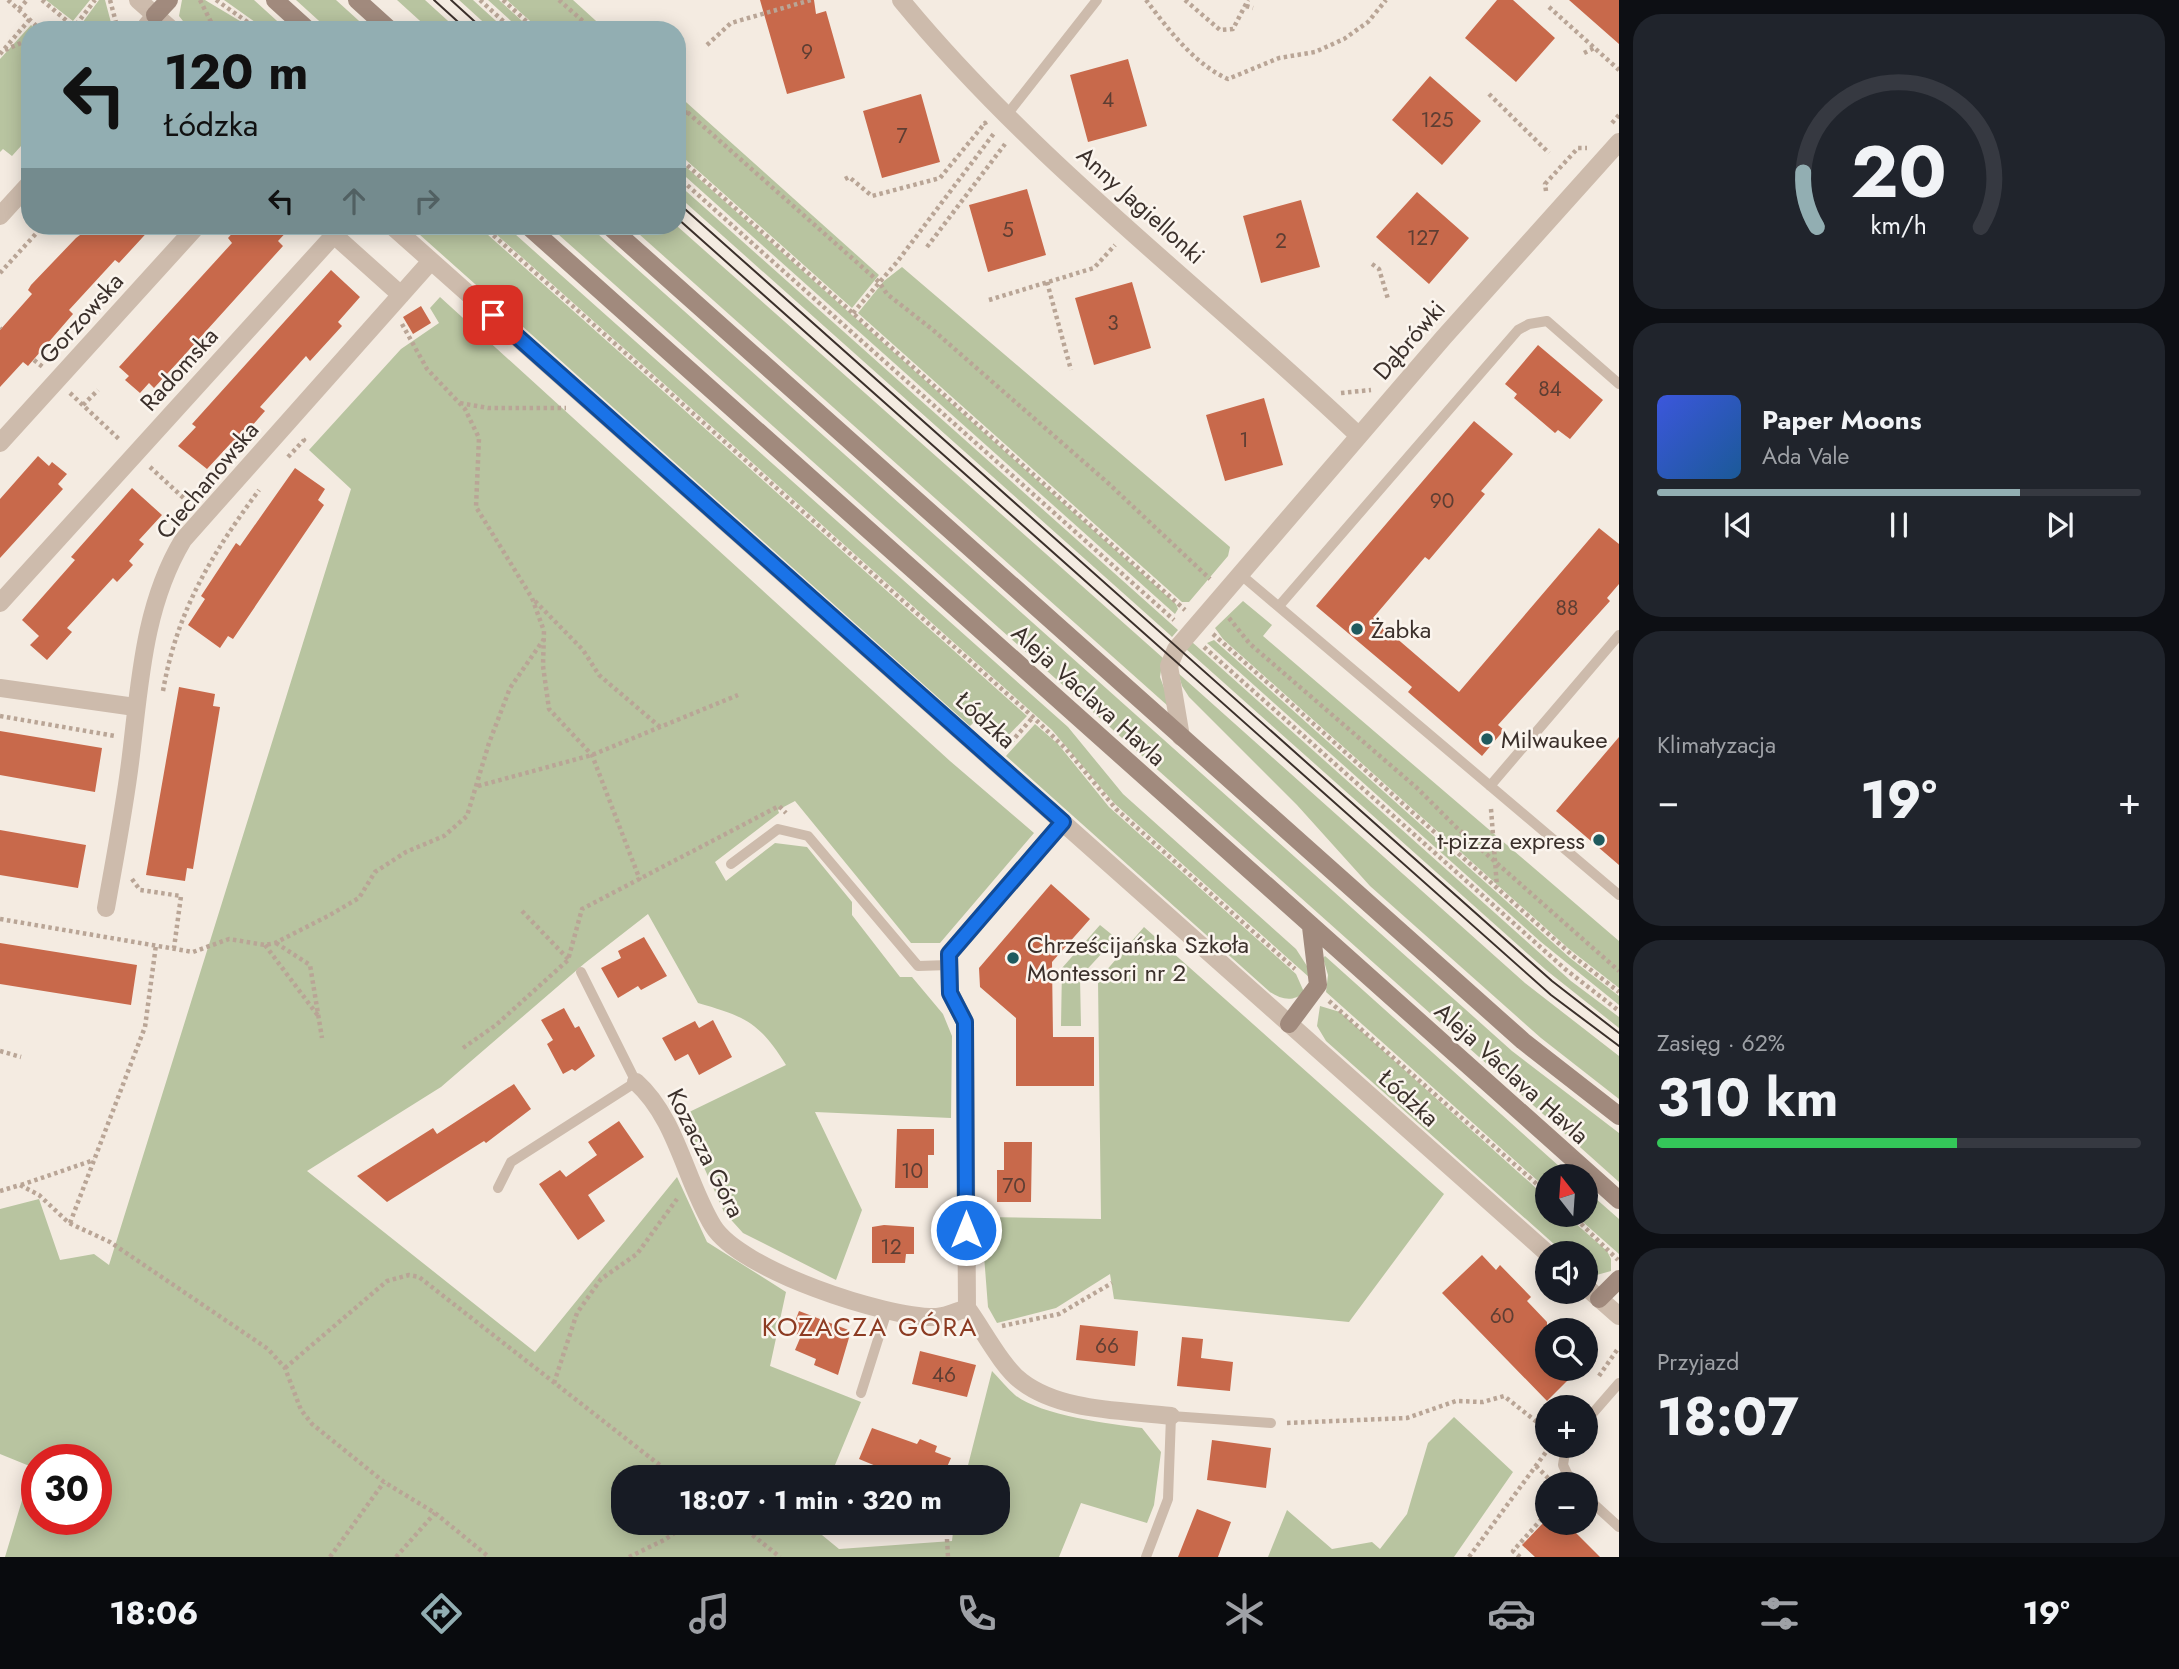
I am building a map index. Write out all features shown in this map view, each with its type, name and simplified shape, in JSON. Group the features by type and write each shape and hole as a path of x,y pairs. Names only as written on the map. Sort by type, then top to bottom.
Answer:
{"main road":[{"path":"155,15 169,0"},
{"path":"275,0 298,21"},
{"path":"357,0 380,21"},
{"name":"Aleja Vaclava Havla","path":"538,235 1619,1200"},
{"name":"Aleja Vaclava Havla","path":"620,235 1523,1041 1619,1116"},
{"path":"1289,1024 1315,992 1317,967 1311,927"},
{"path":"1598,1290 1619,1279"}],"street":[{"path":"138,0 162,21"},
{"name":"Anny Jagiellonki","path":"901,0 946,54 1006,117 1359,436"},
{"path":"150,21 155,15"},
{"name":"Dąbrówki","path":"1181,737 1169,666 1193,627 1612,137"},
{"path":"0,216 21,193"},
{"name":"Gorzowska","path":"0,443 189,235"},
{"name":"Radomska","path":"0,603 334,235 396,302"},
{"name":"Łódzka","path":"402,235 1535,1242"},
{"name":"Ciechanowska","path":"106,908 133,739 135,707 157,591 183,540 431,261"},
{"path":"0,688 135,707"},
{"path":"1063,822 949,954 950,993 965,1022 967,1308 1020,1381 1045,1394 1090,1407 1171,1416"},
{"name":"Kozacza Góra","path":"636,1082 654,1098 714,1227 738,1250 827,1295 887,1311 938,1317 967,1308"},
{"path":"1598,1298 1619,1316"}],"lane":[{"path":"1006,117 1097,0"},
{"path":"1279,606 1517,330 1547,321 1619,384"},
{"path":"1240,574 1619,895"},
{"path":"1490,786 1619,635"},
{"path":"731,864 778,829 808,836 918,966 949,965"},
{"name":"Kozacza Góra","path":"498,1188 511,1162 636,1082 581,972"},
{"path":"861,1393 887,1311"},
{"path":"1598,1408 1619,1384"},
{"path":"1146,1557 1168,1499 1171,1416 1271,1423"},
{"path":"1598,1508 1619,1527"}],"path":[{"path":"8,0 30,19"},
{"path":"19,9 27,0"},
{"path":"43,0 66,21"},
{"path":"78,21 95,0"},
{"path":"110,0 116,21"},
{"path":"200,0 210,21"},
{"path":"216,0 247,21"},
{"path":"480,0 503,21"},
{"path":"503,0 526,21"},
{"path":"559,0 583,21"},
{"path":"707,45 731,23 811,0"},
{"path":"1146,0 1172,34 1215,73 1228,79 1279,58 1315,52 1344,39 1368,22 1386,0"},
{"path":"1185,0 1220,30 1233,29 1248,0"},
{"path":"1246,6 1253,8"},
{"path":"1549,7 1619,70"},
{"path":"1,53 21,30"},
{"path":"1,53 21,44"},
{"path":"1584,53 1594,48"},
{"path":"1489,94 1549,153"},
{"path":"686,110 878,282 887,294 933,330 1108,483 1213,582"},
{"path":"686,112 690,113"},
{"path":"1612,137 1619,115"},
{"path":"853,313 897,262 1006,117"},
{"path":"845,179 849,177 872,196 921,184 945,173 976,134"},
{"path":"927,247 1005,144"},
{"path":"1546,198 1545,184 1578,148 1590,148"},
{"path":"686,164 853,313 1565,970 1619,1011"},
{"path":"686,184 1193,627 1619,992"},
{"path":"989,300 1094,268 1129,228"},
{"path":"0,273 35,235"},
{"path":"493,235 1033,717 1066,749 1116,809 1298,972 1315,992 1341,1009 1535,1182"},
{"path":"1372,264 1379,270 1388,299"},
{"path":"1047,282 1071,370"},
{"path":"396,302 427,369 459,403 479,438 476,507 507,552 532,598 544,639 542,666 549,709 592,755 640,880"},
{"path":"34,360 40,365"},
{"path":"83,405 98,390"},
{"path":"1338,394 1374,390"},
{"path":"459,403 488,408 540,410 595,406"},
{"path":"105,426 203,517"},
{"path":"282,463 304,440"},
{"path":"162,696 166,670 191,597 216,548 265,481"},
{"path":"532,598 583,650 599,675 660,727"},
{"path":"1224,612 1250,644 1418,788 1495,861 1619,971"},
{"path":"0,919 193,951 229,939 265,945 275,943 359,898 375,873 406,852 444,836 467,816 489,743 510,688 544,639"},
{"path":"478,786 592,755 738,695"},
{"path":"0,716 133,739"},
{"path":"1012,741 1033,717"},
{"path":"1490,786 1497,888"},
{"path":"463,1048 496,1025 568,960 582,909 779,806 790,817 792,832"},
{"path":"133,866 131,878 140,890 181,896 174,948"},
{"path":"522,911 581,972"},
{"path":"275,943 310,965 322,1038"},
{"path":"69,1223 145,1027 156,945"},
{"path":"265,945 319,1018"},
{"path":"0,1051 21,1057"},
{"path":"0,1191 93,1160"},
{"path":"554,1383 577,1313 601,1279 637,1254 692,1179"},
{"path":"20,1185 39,1195 69,1223 110,1242 268,1349 285,1368 301,1410 312,1424 384,1482 435,1513 489,1557"},
{"path":"1584,1227 1619,1261"},
{"path":"285,1368 387,1281 410,1275 419,1277 660,1465"},
{"path":"985,1333 1059,1314 1112,1283"},
{"path":"1271,1423 1408,1418 1457,1401 1483,1402 1504,1396 1535,1421"},
{"path":"1469,1557 1542,1458"},
{"path":"330,1557 384,1482"},
{"path":"397,1557 435,1513"},
{"path":"1520,1557 1513,1551 1535,1526"},
{"path":"629,1557 672,1535"},
{"path":"752,1535 780,1557"},
{"path":"947,1539 947,1557"}],"green space":[{"path":"46,0 90,0 73,21"},
{"path":"99,0 105,0 111,21 84,21"},
{"path":"182,0 205,0 240,21 183,21 179,16"},
{"path":"224,0 254,0 277,21 253,21"},
{"path":"296,0 336,0 359,21 319,21"},
{"path":"397,0 425,0 448,21 420,21"},
{"path":"459,0 473,0 496,21 482,21"},
{"path":"488,0 499,0 522,21 511,21"},
{"path":"507,0 573,0 596,21 530,21"},
{"path":"21,36 21,146 12,156 3,149 0,152 0,59"},
{"path":"686,102 879,275 852,308 686,160"},
{"path":"686,167 1176,604 1178,609 1175,614 686,177"},
{"path":"686,191 1178,630 1172,637 686,203"},
{"path":"686,234 1163,658 1160,677 1170,704 1168,706 640,235"},
{"path":"420,235 488,235 1027,716 1001,743 976,720 970,726"},
{"path":"497,235 516,235 1068,727 1123,794 1296,949 1307,966 1310,978 1115,804 1052,730"},
{"path":"559,235 599,235 1512,1051 1619,1133 1619,1182"},
{"path":"902,267 1230,547 1228,556 1189,602 1182,602 858,313 884,281"},
{"path":"440,297 950,761 1034,833 940,943 911,943 795,801 778,810 779,813 715,862 726,881 775,843 807,847 852,902 852,915 900,977 912,977 943,1014 952,1036 951,1118 815,1112 862,1210 836,1280 743,1233 724,1212 681,1116 786,1065 768,1039 750,1023 698,1003 648,914 585,963 441,1087 307,1171 535,1352 677,1177 707,1242 786,1292 770,1366 861,1402 835,1465 611,1465 611,1535 822,1535 839,1549 952,1541 953,1535 1010,1535 1010,1465 968,1465 992,1371 1015,1395 1040,1408 1076,1418 1142,1428 1161,1452 1154,1505 1147,1523 1081,1503 1059,1557 5,1557 21,1504 21,1535 112,1535 112,1444 21,1444 21,1463 0,1454 0,1209 39,1199 60,1260 94,1254 109,1265 351,489 309,450 401,349 439,323 430,308"},
{"path":"1243,601 1272,625 1263,636 1619,941 1619,988 1568,948 1223,639 1215,628"},
{"path":"1214,640 1570,958 1619,996 1619,1005 1541,942 1207,643"},
{"path":"1192,642 1571,981 1619,1017 1619,1028 1546,970 1186,649"},
{"path":"1178,673 1525,983 1619,1056 1619,1099 1541,1038 1370,886 1297,805 1189,697"},
{"path":"1035,724 1058,744 1109,807 1296,974 1304,992 1288,999 1270,992 1006,756"},
{"path":"1100,925 1116,938 1080,977 1081,1026 1061,1026 1062,968"},
{"path":"1144,927 1444,1194 1349,1322 1114,1299 1110,1274 1056,1308 997,1323 988,1307 981,1217 1101,1219 1098,980"},
{"path":"1325,956 1557,1164 1535,1164 1535,1178 1326,992 1328,975 1323,958"},
{"path":"1320,1006 1340,1012 1535,1187 1535,1227 1580,1227 1596,1241 1551,1241 1326,1041 1317,1026"},
{"path":"1598,1201 1619,1219 1619,1254 1589,1227 1598,1227"},
{"path":"1598,1243 1611,1259 1611,1271 1598,1275"},
{"path":"1454,1417 1513,1472 1454,1557 1268,1557 1287,1510 1332,1549 1372,1542 1380,1549 1407,1514 1428,1443"}],"building":[{"path":"760,0 814,0 816,14 826,11 845,78 787,94"},
{"path":"1497,0 1513,0 1555,38 1516,82 1465,38"},
{"path":"1569,0 1619,0 1619,44"},
{"path":"1128,59 1147,126 1088,142 1070,75"},
{"path":"1430,76 1481,121 1442,165 1392,120"},
{"path":"921,94 940,162 882,178 863,111"},
{"path":"1027,189 1046,255 988,272 969,205"},
{"path":"1417,192 1469,238 1429,284 1376,237"},
{"path":"1301,200 1320,267 1261,283 1243,216"},
{"path":"80,235 145,235 119,263 115,260 69,310 73,314 28,366 23,362 0,387 0,330 32,294 28,290 31,285"},
{"path":"231,235 284,235 278,241 283,246 179,361 154,388 149,383 140,393 125,380 129,376 119,367 232,243 228,238"},
{"path":"331,270 360,297 338,322 342,326 310,361 306,356 260,407 265,411 234,446 231,443 207,469 178,446 196,427 192,424"},
{"path":"1132,282 1151,348 1094,365 1075,298"},
{"path":"421,306 431,323 413,334 403,317"},
{"path":"1538,345 1603,400 1570,439 1558,430 1555,433 1514,398 1517,394 1505,384"},
{"path":"1264,398 1283,465 1225,481 1206,415"},
{"path":"1474,421 1513,454 1481,491 1485,494 1429,560 1425,557 1373,618 1459,692 1599,528 1619,544 1619,584 1607,598 1610,601 1498,725 1504,730 1482,756 1408,692 1412,687 1316,606"},
{"path":"38,456 49,466 52,462 67,474 58,484 63,489 0,558 0,499"},
{"path":"295,468 325,489 318,500 324,505 233,639 228,636 220,648 188,625 205,599 201,596 236,543 240,546"},
{"path":"132,488 162,515 139,540 144,544 129,561 133,565 117,582 113,578 67,628 72,632 47,660 30,645 39,636 22,620 75,560 71,557"},
{"path":"179,687 215,694 213,706 220,707 193,869 187,868 185,881 146,875"},
{"path":"0,731 102,748 95,792 0,775"},
{"path":"1619,737 1619,865 1556,811"},
{"path":"0,830 86,845 78,888 0,875"},
{"path":"1051,884 1090,919 1052,962 1053,1037 1094,1037 1094,1086 1016,1086 1016,1018 980,987 979,968"},
{"path":"644,937 667,976 641,990 638,986 618,998 601,968 621,958 618,951"},
{"path":"0,943 137,965 131,1005 0,984"},
{"path":"564,1008 575,1028 579,1026 595,1056 575,1071 572,1069 563,1074 547,1044 553,1040 541,1020"},
{"path":"713,1020 732,1057 699,1075 688,1054 675,1061 662,1038 695,1021 699,1028"},
{"path":"514,1084 531,1109 486,1143 484,1141 387,1202 357,1176 433,1128 437,1134"},
{"path":"619,1121 644,1157 588,1195 605,1221 578,1240 539,1184 560,1170 566,1177 597,1155 588,1142"},
{"path":"897,1129 934,1129 934,1155 928,1155 928,1188 895,1188"},
{"path":"1004,1142 1032,1142 1031,1202 997,1202 997,1170 1004,1170"},
{"path":"872,1227 914,1227 914,1254 906,1254 905,1263 872,1263"},
{"path":"1482,1255 1496,1270 1500,1265 1531,1297 1527,1301 1543,1318 1535,1318 1535,1381 1567,1381 1553,1395 1541,1395 1442,1293"},
{"path":"799,1311 851,1331 838,1375 814,1365 816,1359 795,1350 801,1336 791,1332"},
{"path":"1080,1325 1138,1331 1135,1366 1076,1360"},
{"path":"1182,1337 1203,1339 1201,1358 1233,1362 1230,1391 1177,1386"},
{"path":"920,1351 976,1365 967,1397 912,1384"},
{"path":"872,1428 917,1444 920,1439 937,1446 935,1452 951,1458 948,1465 874,1465 859,1459"},
{"path":"1212,1440 1271,1448 1266,1488 1207,1480"},
{"path":"1197,1509 1231,1522 1218,1557 1178,1557"},
{"path":"1535,1531 1535,1535 1578,1535 1600,1557 1535,1557 1522,1545"}],"tram line":[{"path":"434,0 457,21"},
{"path":"451,0 474,21"},
{"path":"686,210 1552,981 1619,1033"},
{"path":"686,226 1551,995 1619,1046"}],"place":[{"name":"Żabka","path":"1357,629"},
{"name":"Milwaukee","path":"1487,739"},
{"name":"t-pizza express","path":"1599,840"},
{"name":"Chrześcijańska Szkoła Montessori nr 2","path":"1013,958"}],"district":[{"name":"KOZACZA GÓRA","path":"870,1327"}],"route":[{"path":"493,315 1063,822 949,954 950,993 965,1022 966,1230"}]}
